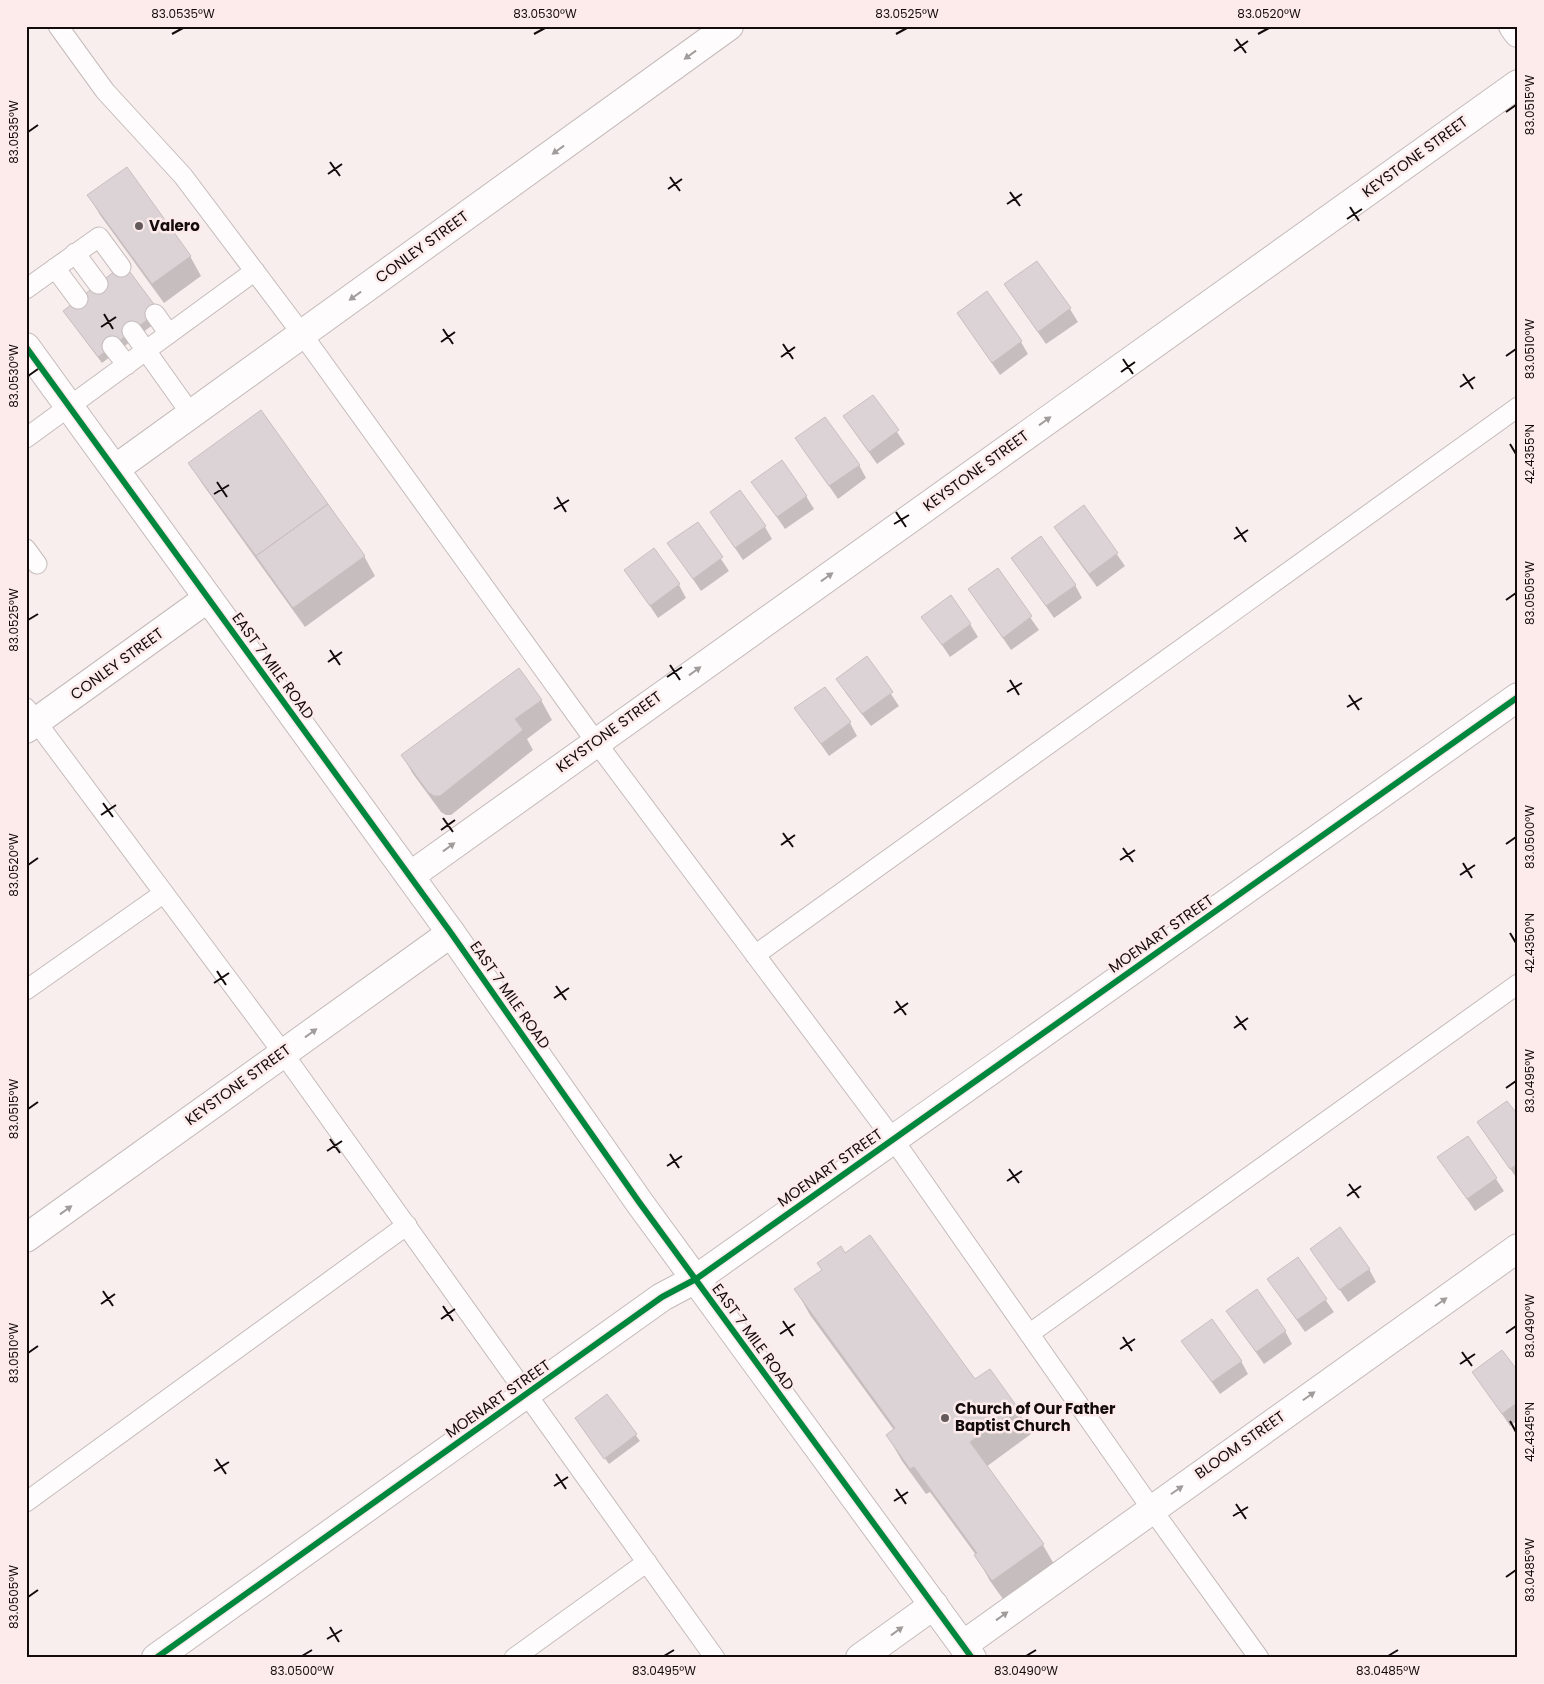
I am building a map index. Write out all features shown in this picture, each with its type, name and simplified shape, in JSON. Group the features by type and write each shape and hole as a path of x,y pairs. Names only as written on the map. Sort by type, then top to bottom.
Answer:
{"street":[{"name":"CONLEY STREET","path":"114,468 729,26"},
{"path":"1513,26 1518,33"},
{"name":"KEYSTONE STREET","path":"410,876 1518,84"},
{"name":"EAST 7 MILE ROAD","path":"26,347 451,933 696,1279 967,1651"},
{"name":"CONLEY STREET","path":"29,719 208,598"},
{"name":"MOENART STREET","path":"156,1658 662,1297 696,1279 1518,696"},
{"name":"KEYSTONE STREET","path":"26,1238 451,933"},
{"name":"BLOOM STREET","path":"967,1651 1152,1508 1518,1248"},
{"path":"860,1658 934,1604"}],"lane":[{"path":"58,26 105,91 183,176 302,334 596,742 893,1139 1259,1658"},
{"path":"26,289 98,237 121,267"},
{"path":"75,253 98,284"},
{"path":"55,268 78,299"},
{"path":"26,438 255,271"},
{"path":"155,314 169,334"},
{"path":"132,331 191,414"},
{"path":"112,346 127,365"},
{"path":"755,955 1518,407"},
{"path":"26,549 38,564"},
{"path":"29,719 164,893 283,1053 716,1658"},
{"path":"26,990 164,893"},
{"path":"1029,1334 1518,984"},
{"path":"26,1502 407,1225"},
{"path":"514,1658 647,1562"}],"building":[{"path":"127,167 191,256 152,284 87,195"},
{"path":"1037,261 1071,308 1038,332 1004,284"},
{"path":"124,264 159,311 98,357 63,311"},
{"path":"987,291 1022,341 992,363 957,313"},
{"path":"873,395 899,430 869,452 843,416"},
{"path":"261,410 328,504 256,556 188,463"},
{"path":"825,417 860,465 829,486 795,438"},
{"path":"782,460 807,496 777,517 751,482"},
{"path":"740,490 766,526 735,548 710,512"},
{"path":"328,504 365,556 293,608 256,556"},
{"path":"1084,505 1118,553 1089,574 1054,527"},
{"path":"698,522 723,557 693,579 667,543"},
{"path":"1041,536 1076,585 1046,606 1011,558"},
{"path":"654,548 680,584 650,606 624,570"},
{"path":"998,568 1032,616 1003,638 968,589"},
{"path":"951,595 971,624 942,645 921,617"},
{"path":"867,656 893,692 862,714 836,679"},
{"path":"519,668 542,700 515,719 523,730 440,796 434,796 428,792 401,755"},
{"path":"825,687 851,722 821,744 794,708"},
{"path":"1507,1101 1518,1115 1518,1164 1510,1169 1477,1122"},
{"path":"1468,1136 1497,1178 1467,1199 1437,1157"},
{"path":"1340,1227 1370,1269 1339,1290 1310,1249"},
{"name":"Church of Our Father Baptist Church","path":"870,1235 975,1379 990,1369 1018,1408 970,1442 1044,1544 992,1581 974,1555 977,1553 914,1467 910,1469 886,1435 895,1428 794,1289 822,1270 817,1263 841,1246 845,1253"},
{"path":"1298,1257 1327,1299 1297,1320 1267,1279"},
{"path":"1257,1289 1286,1331 1256,1352 1226,1311"},
{"path":"1212,1319 1242,1361 1212,1382 1181,1341"},
{"path":"1502,1350 1518,1371 1518,1402 1502,1414 1472,1372"},
{"path":"607,1394 637,1434 604,1459 575,1418"}],"cycle path":[{"path":"26,347 451,933 639,1202 972,1658"},
{"path":"156,1658 662,1297 696,1279 1518,697"}],"place":[{"name":"Valero","path":"139,226"},
{"name":"Church of Our Father Baptist Church","path":"945,1418"}]}
